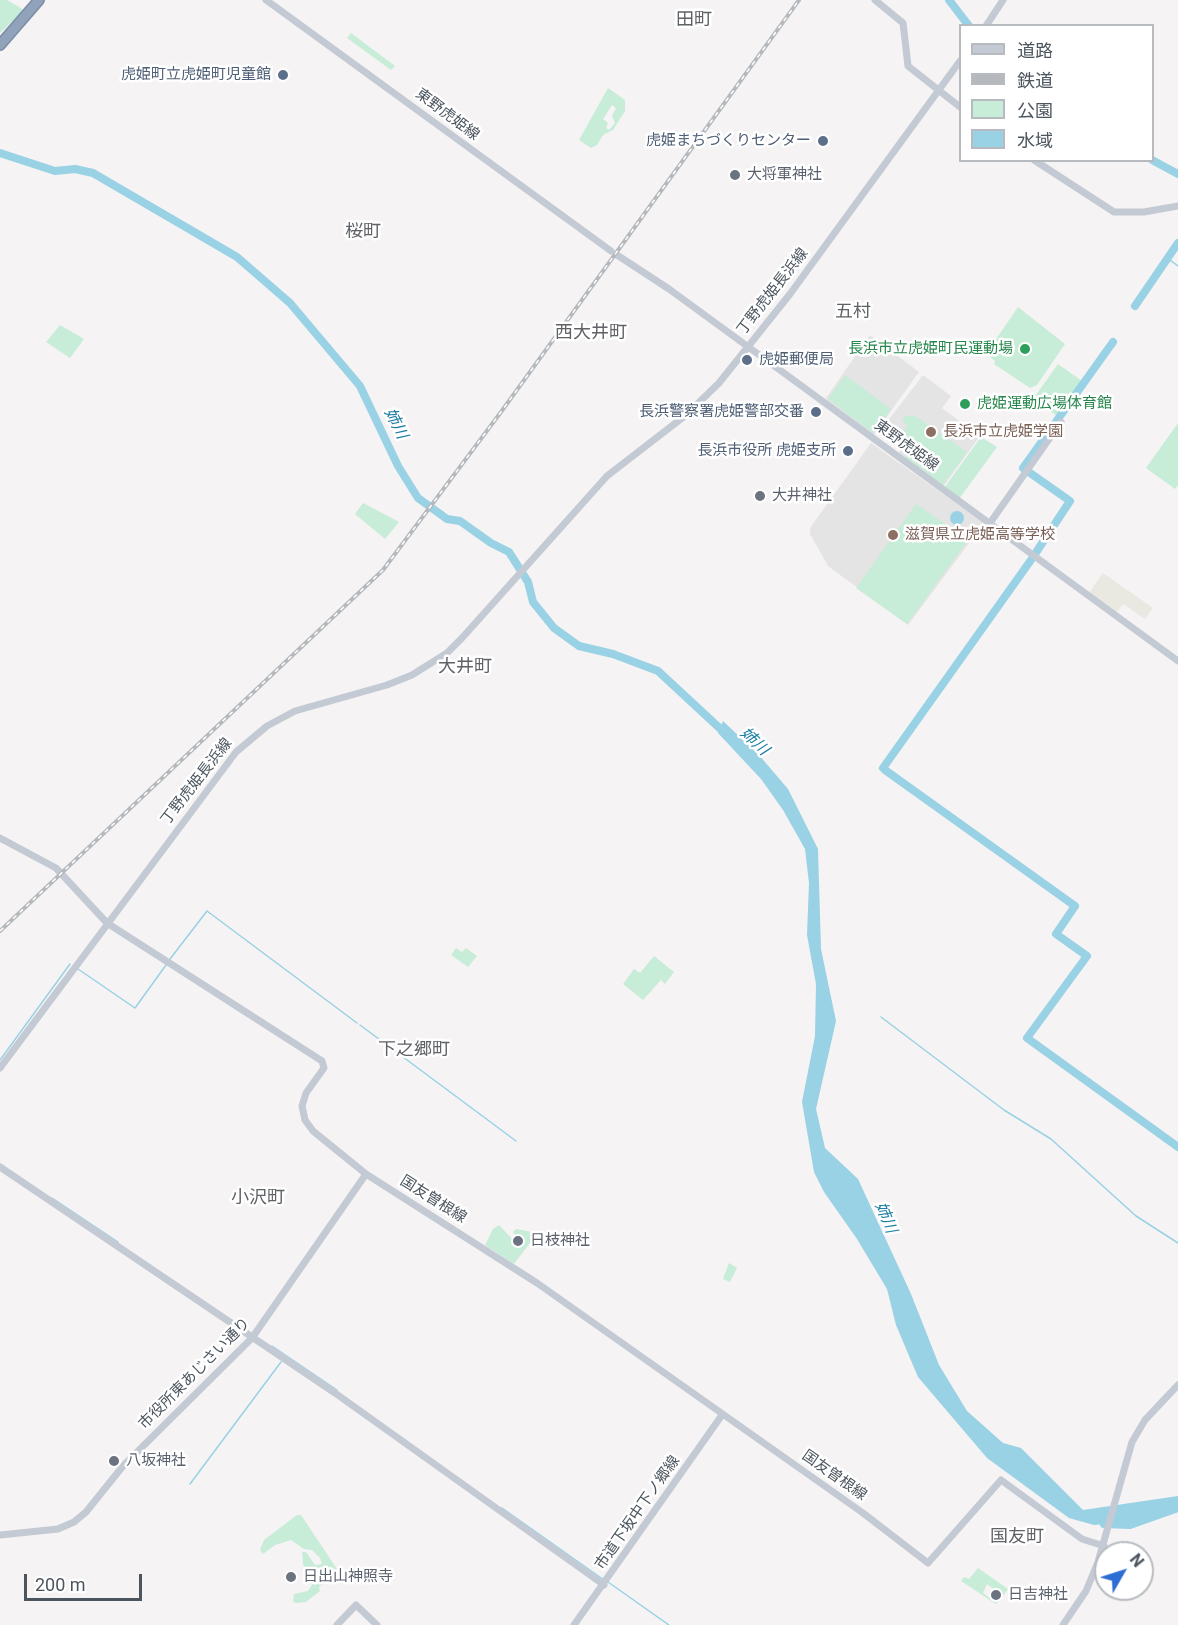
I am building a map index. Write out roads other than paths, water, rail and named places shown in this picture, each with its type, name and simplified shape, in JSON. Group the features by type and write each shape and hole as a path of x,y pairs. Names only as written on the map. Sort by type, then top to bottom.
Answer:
{"highway":[{"path":"0,45 39,0"}],"main road":[{"name":"東野虎姫線","path":"266,0 1178,661"},
{"path":"875,0 903,23 908,66 959,106"},
{"path":"987,24 1002,0"},
{"name":"丁野虎姫長浜線","path":"0,1068 222,768 247,741 267,726 295,711 387,686 420,671 462,639 607,476 631,455 702,402 747,348 959,62"},
{"path":"1038,162 1114,212 1144,212 1178,206"},
{"path":"990,523 1061,422"},
{"name":"国友曽根線","path":"0,838 48,862 90,902 107,923 322,1061 324,1068 306,1093 302,1106 305,1120 313,1131 366,1174 537,1283 847,1502 928,1563 1001,1480 1082,1539 1097,1541"},
{"path":"0,1167 335,1393 606,1582"},
{"name":"市役所東あじさい通り","path":"0,1535 58,1529 74,1522 123,1466 252,1338 366,1174"},
{"path":"1104,1541 1124,1470 1139,1429 1178,1385"},
{"name":"市道下坂中下ノ郷線","path":"574,1625 722,1415"},
{"path":"1063,1625 1086,1591 1094,1569"},
{"path":"337,1625 356,1605 377,1625"}],"water":[{"path":"957,511 962,513 964,518 962,523 957,525 952,523 950,518 952,513"},
{"path":"723,721 759,755 788,789 818,849 821,949 836,1021 816,1109 825,1148 858,1179 911,1294 939,1365 967,1411 1003,1443 1021,1448 1083,1510 1178,1496 1178,1507 1131,1522 1094,1525 1069,1518 987,1458 918,1377 896,1325 887,1289 857,1239 824,1192 814,1172 802,1102 815,1036 816,984 807,935 809,883 805,849 783,810 761,779 718,733"}],"waterway":[{"path":"949,0 967,24"},
{"name":"姉川","path":"0,153 55,171 75,169 93,173 237,257 290,303 360,386 398,466 418,498 447,519 460,521 491,543 509,552 528,582 533,602 554,628 579,646 613,654 658,671 727,735"},
{"path":"1154,161 1178,174"},
{"path":"1135,306 1178,243"},
{"path":"1167,258 1178,266"},
{"path":"1035,554 1070,501 1023,468 1113,342"},
{"path":"883,768 1031,560"},
{"path":"885,770 1075,906 1056,934 1087,956 1027,1038 1178,1147"},
{"path":"170,959 207,911 357,1023"},
{"path":"0,1060 70,964"},
{"path":"78,969 135,1008 166,965"},
{"path":"881,1017 1004,1110 1051,1139 1136,1216 1178,1243"},
{"path":"360,1025 516,1141"},
{"path":"52,1198 118,1242"},
{"path":"272,1346 337,1390"},
{"path":"190,1484 281,1362"},
{"path":"502,1508 604,1580"},
{"name":"姉川","path":"1104,1524 1130,1525 1178,1508"},
{"path":"608,1582 669,1625"}],"railway":[{"path":"0,931 383,570 501,412 799,0"}],"place":[{"name":"虎姫町立虎姫町児童館","path":"283,75"},
{"name":"虎姫まちづくりセンター","path":"823,141"},
{"name":"大将軍神社","path":"735,175"},
{"name":"長浜市立虎姫町民運動場","path":"1025,349"},
{"name":"虎姫郵便局","path":"747,360"},
{"name":"虎姫運動広場体育館","path":"965,404"},
{"name":"長浜警察署虎姫警部交番","path":"816,412"},
{"name":"長浜市立虎姫学園","path":"931,432"},
{"name":"長浜市役所 虎姫支所","path":"848,451"},
{"name":"大井神社","path":"760,496"},
{"name":"滋賀県立虎姫高等学校","path":"893,535"},
{"name":"日枝神社","path":"518,1241"},
{"name":"八坂神社","path":"114,1461"},
{"name":"日出山神照寺","path":"291,1577"},
{"name":"日吉神社","path":"996,1595"}],"district":[{"name":"田町","path":"694,20"},
{"name":"桜町","path":"363,232"},
{"name":"五村","path":"853,312"},
{"name":"西大井町","path":"591,333"},
{"name":"大井町","path":"465,667"},
{"name":"下之郷町","path":"414,1050"},
{"name":"小沢町","path":"258,1198"},
{"name":"国友町","path":"1017,1537"}]}
